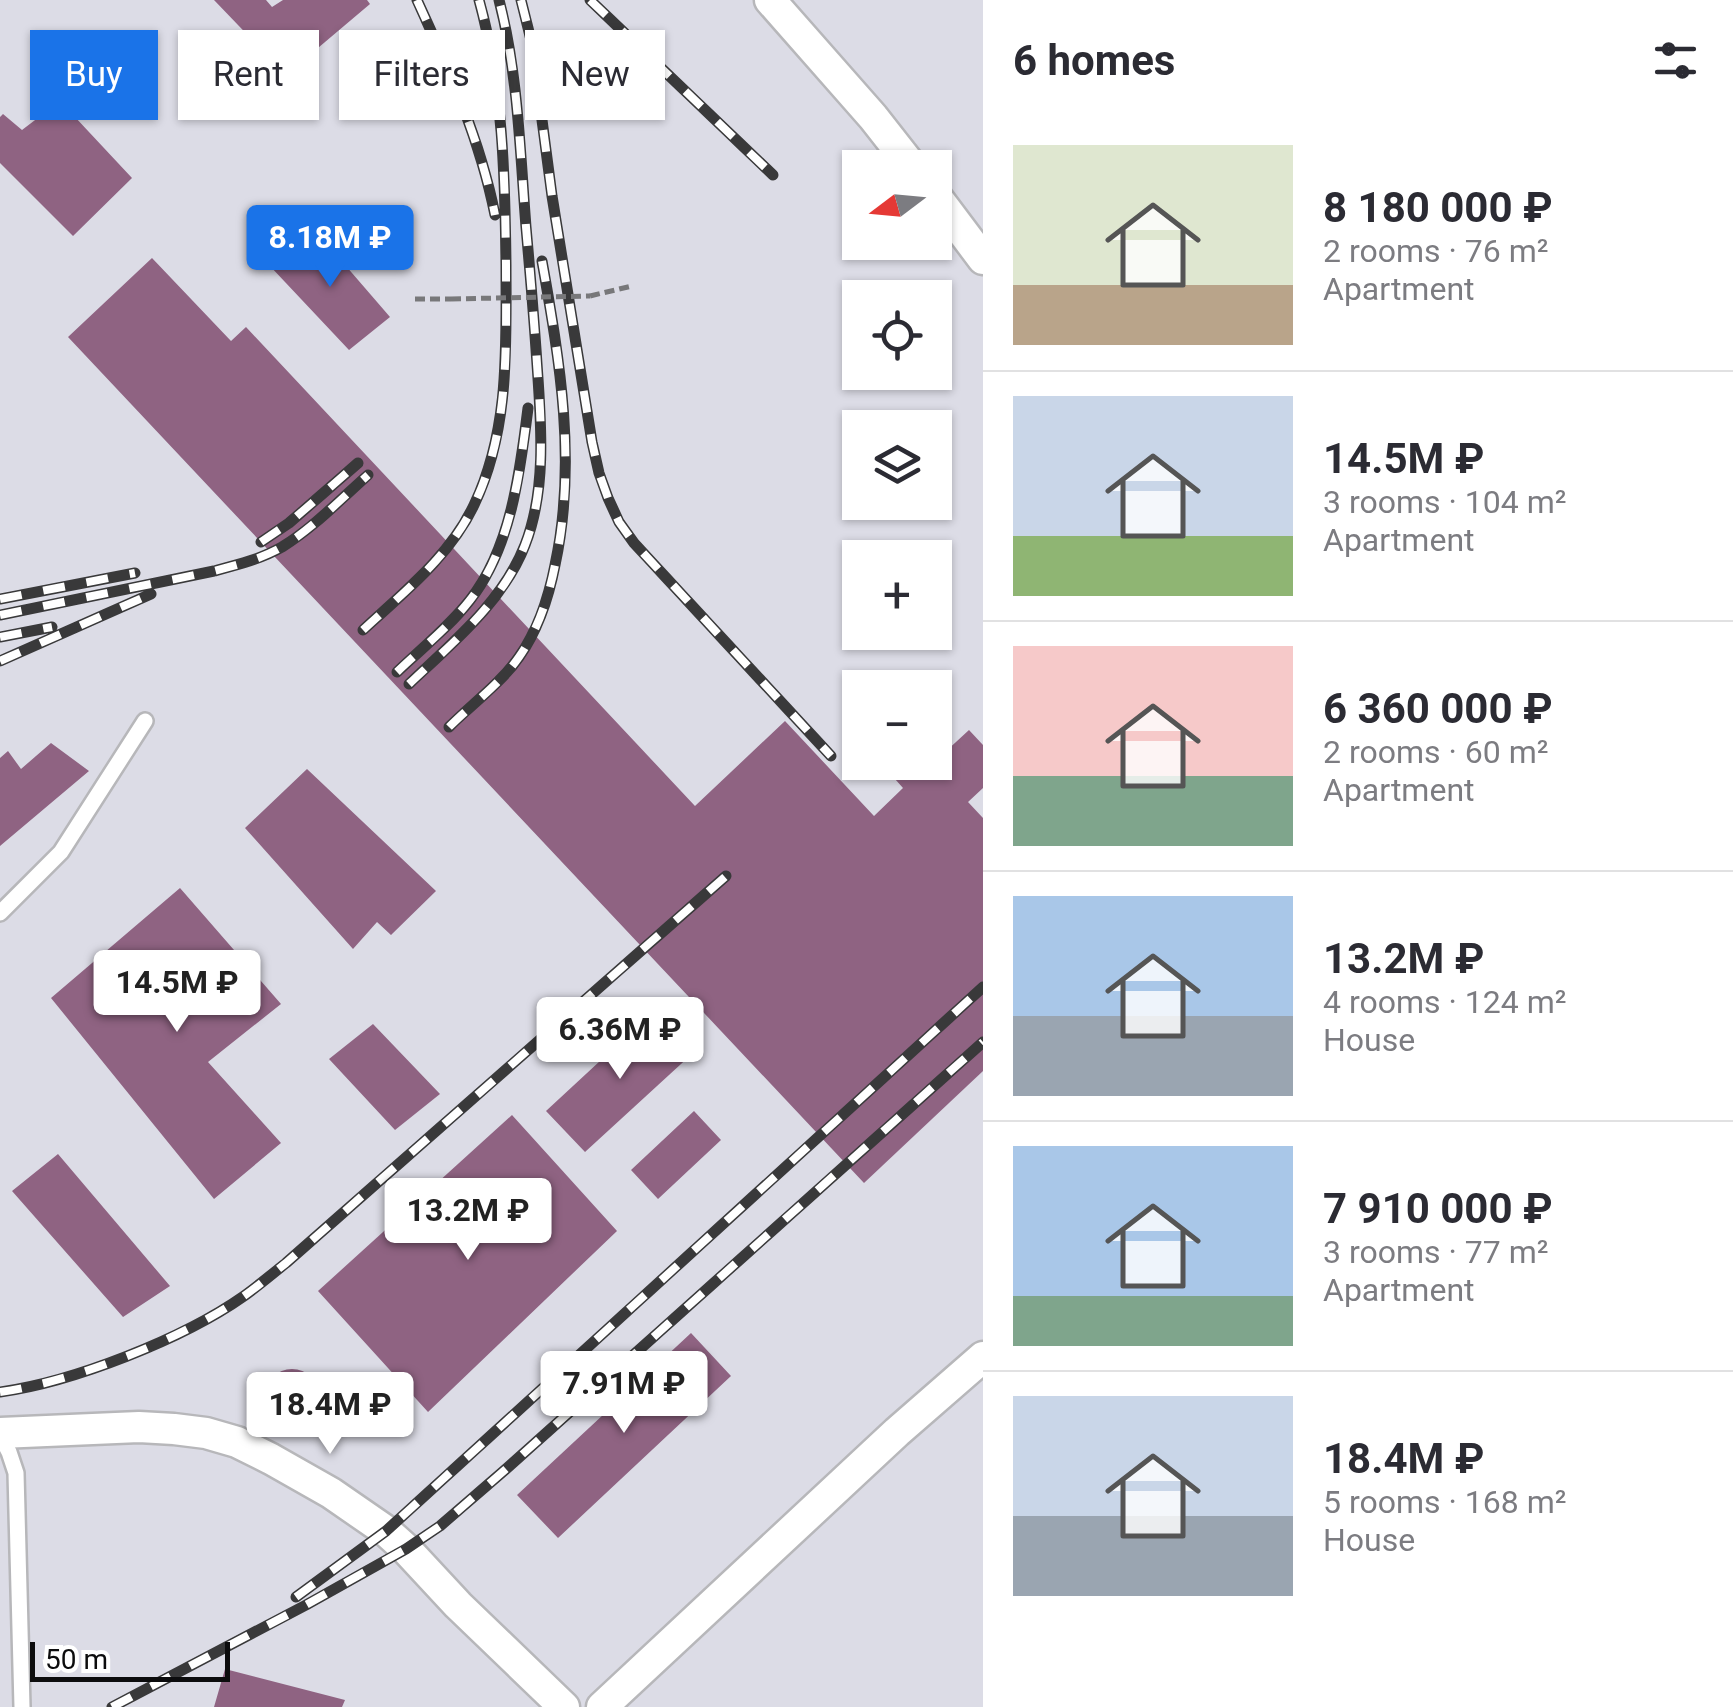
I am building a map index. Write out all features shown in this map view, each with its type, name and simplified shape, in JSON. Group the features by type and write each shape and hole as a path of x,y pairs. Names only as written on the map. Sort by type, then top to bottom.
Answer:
{"street":[{"path":"770,0 899,150"},
{"path":"952,218 983,259"},
{"path":"602,1707 983,1356"},
{"path":"0,1434 139,1427 206,1433 237,1442 332,1493 386,1531 564,1707"}],"lane":[{"path":"0,913 61,852 145,720"},
{"path":"0,1434 16,1473 22,1707"}],"path":[{"path":"415,299 590,296 632,286"}],"shaded area":[{"path":"0,0 983,0 983,1707 0,1707"}],"building":[{"path":"214,0 266,0 272,7 283,0 367,0 370,4 319,47 319,30 243,30"},
{"path":"3,114 22,130 35,120 78,120 132,178 73,236 0,163 0,117"},
{"path":"314,229 390,317 349,350 269,265"},
{"path":"152,258 231,341 246,327 695,806 785,721 874,816 903,788 896,780 952,780 952,746 969,730 983,745 983,788 968,802 983,818 983,1071 864,1183 68,337"},
{"path":"51,743 89,771 0,846 0,758 8,751 21,769"},
{"path":"307,769 436,891 391,935 377,922 353,949 245,828"},
{"path":"180,888 281,1004 208,1062 281,1143 214,1199 51,998"},
{"path":"654,1011 693,1053 585,1152 546,1111"},
{"path":"373,1024 440,1094 395,1130 329,1059"},
{"path":"694,1111 721,1140 658,1199 631,1170"},
{"path":"512,1115 617,1231 428,1412 318,1291"},
{"path":"58,1154 170,1286 123,1317 12,1191"},
{"path":"691,1333 731,1376 558,1538 517,1495"},
{"path":"292,1369 311,1377 319,1396 311,1415 292,1423 273,1415 265,1396 273,1377"},
{"path":"225,1669 345,1700 342,1707 214,1707"}],"railway":[{"path":"417,0 472,132 495,215"},
{"path":"363,630 425,572 464,523 486,476 500,417 506,326 503,165 498,99 479,0"},
{"path":"409,684 475,620 504,585 525,545 537,501 541,432 535,330 514,84 499,0"},
{"path":"521,0 532,44 592,442 608,498 634,543 831,756"},
{"path":"590,0 773,175"},
{"path":"449,727 519,657 542,612 555,565 565,489 564,413 542,261"},
{"path":"397,672 462,610 495,557 511,508 528,408"},
{"path":"261,542 358,463"},
{"path":"0,615 214,571 257,558 305,531 368,475"},
{"path":"0,599 135,573"},
{"path":"0,661 151,594"},
{"path":"0,637 52,627"},
{"path":"0,1392 60,1379 127,1356 190,1328 244,1296 726,876"},
{"path":"296,1597 386,1531 983,987"},
{"path":"112,1707 306,1605 440,1526 983,1042"}]}
